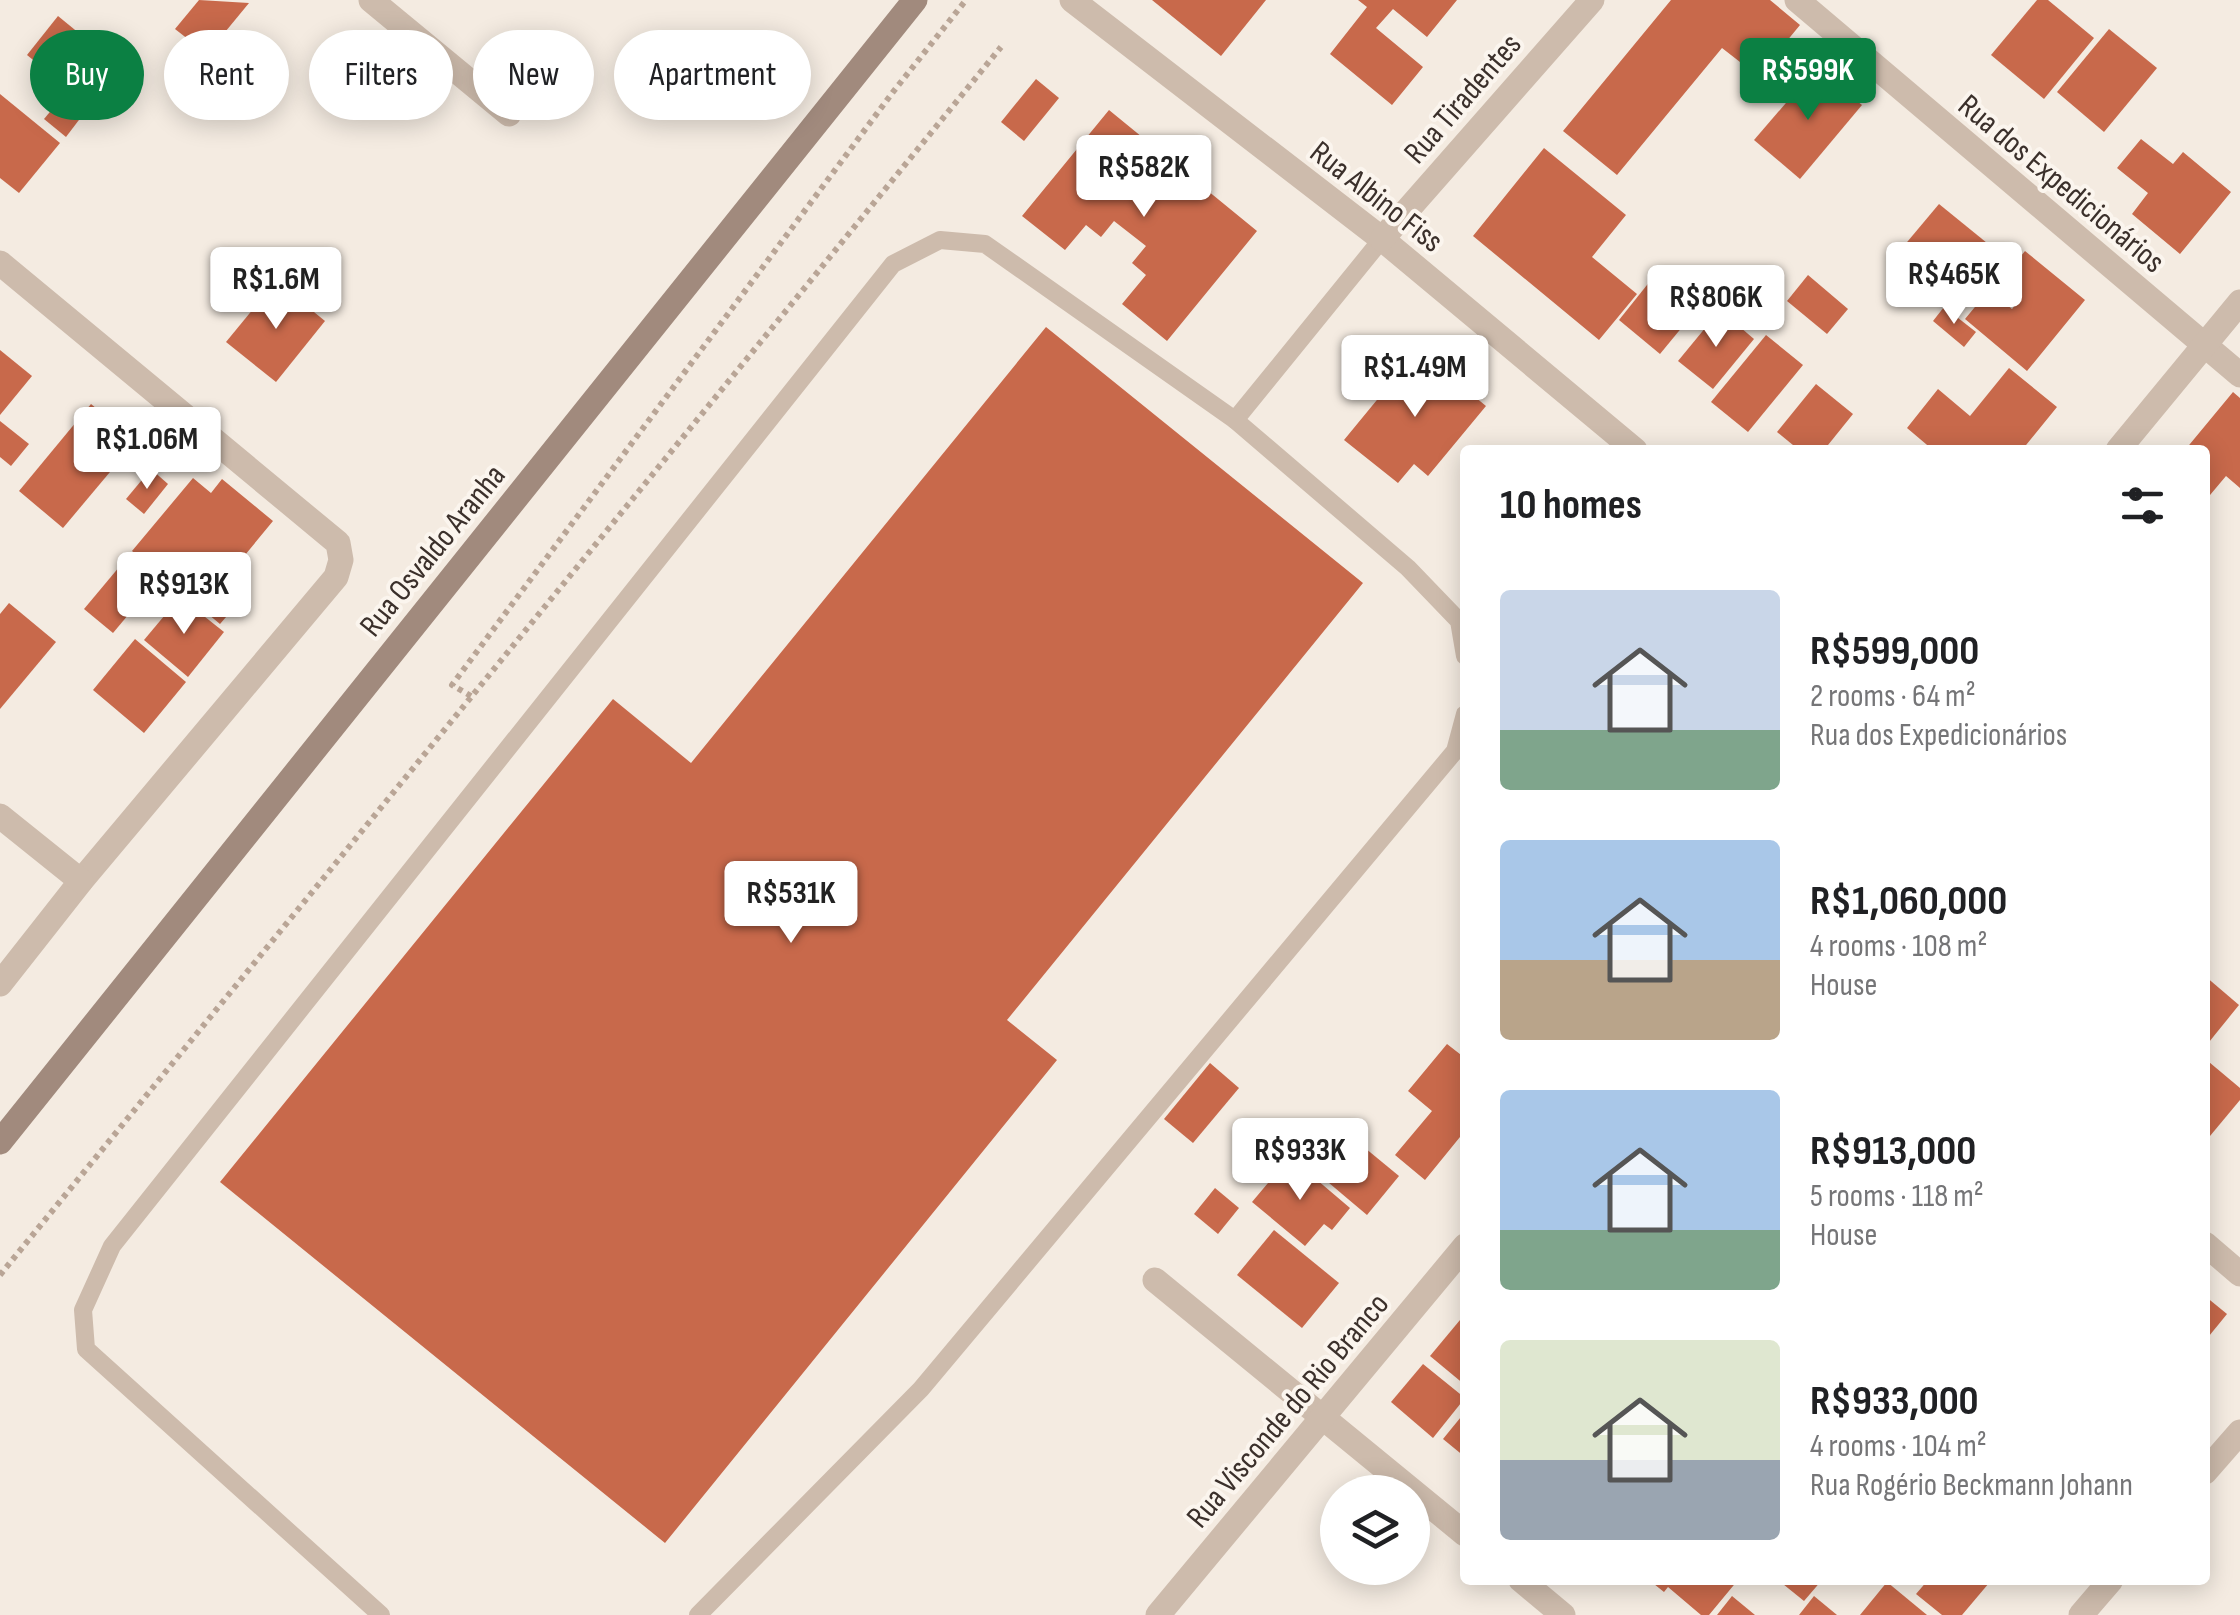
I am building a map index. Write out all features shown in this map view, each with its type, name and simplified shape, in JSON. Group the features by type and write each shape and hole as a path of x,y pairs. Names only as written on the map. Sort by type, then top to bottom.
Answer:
{"main road":[{"name":"Rua Osvaldo Aranha","path":"0,1142 915,0"}],"street":[{"path":"370,0 473,84"},
{"name":"Rua Albino Fiss","path":"1072,0 1382,239 1629,445"},
{"name":"Rua Tiradentes","path":"1382,239 1592,0"},
{"name":"Rua dos Expedicionários","path":"1797,0 2240,375"},
{"path":"0,264 338,543 341,560 336,576 80,881 0,984"},
{"path":"2122,445 2240,302"},
{"path":"0,816 80,881"},
{"path":"2210,1248 2240,1274"},
{"name":"Rua Visconde do Rio Branco","path":"1158,1615 1460,1252"},
{"path":"1155,1280 1460,1530"},
{"path":"2210,1466 2240,1432"},
{"path":"1527,1585 1563,1615"},
{"path":"2081,1615 2108,1585"}],"lane":[{"path":"1235,420 1382,239"},
{"path":"380,1615 86,1349 84,1310 112,1246 893,264 940,240 984,244 1235,420 1408,568 1459,621 1460,627"},
{"path":"698,1615 921,1389 1455,751 1460,732"}],"path":[{"path":"472,696 452,685 892,92 966,0"},
{"path":"0,1276 1001,47"}],"building":[{"path":"199,0 249,3 227,30 175,29"},
{"path":"1152,0 1266,0 1221,56"},
{"path":"1358,0 1457,0 1427,37 1393,9 1376,28 1423,67 1392,105 1330,54 1367,7"},
{"path":"1671,0 1770,0 1800,25 1758,76 1722,48 1617,175 1563,131"},
{"path":"2037,0 2048,0 2094,38 2044,99 1991,55"},
{"path":"58,16 75,30 47,30"},
{"path":"2109,29 2157,68 2104,132 2057,92"},
{"path":"1816,68 1862,105 1800,179 1754,140"},
{"path":"1036,79 1059,98 1024,141 1001,122"},
{"path":"0,94 60,143 19,193 0,178"},
{"path":"1109,110 1257,231 1167,341 1122,304 1146,275 1132,263 1146,246 1114,221 1101,237 1086,225 1065,250 1022,216"},
{"path":"45,120 79,120 66,137"},
{"path":"2141,139 2173,164 2183,152 2231,192 2180,254 2132,214 2148,193 2117,168"},
{"path":"1544,148 1626,215 1592,257 1637,294 1599,340 1473,236"},
{"path":"1939,204 1987,243 1935,305 1887,266"},
{"path":"2025,251 2085,300 2027,371 1965,319 1989,290 2012,309 2022,296 2002,279"},
{"path":"1655,275 1697,309 1660,354 1619,320"},
{"path":"1808,275 1848,309 1827,334 1787,301"},
{"path":"276,281 325,321 276,382 226,342"},
{"path":"1944,307 1976,332 1964,347 1933,321"},
{"path":"1720,310 1754,339 1713,389 1678,361"},
{"path":"1046,327 1363,583 1007,1020 1057,1060 665,1543 220,1182 613,699 691,763"},
{"path":"1766,335 1803,365 1748,432 1711,402"},
{"path":"0,350 32,376 0,415"},
{"path":"1418,350 1486,406 1428,476 1414,464 1398,483 1344,440"},
{"path":"2009,368 2057,407 2026,445 1927,445 1907,428 1938,389 1970,416"},
{"path":"1816,384 1853,414 1828,445 1793,445 1777,432"},
{"path":"2233,392 2240,398 2240,488 2226,476 2210,495 2210,445 2189,445"},
{"path":"91,404 136,441 63,528 19,491"},
{"path":"0,421 29,444 11,466 0,457"},
{"path":"151,469 168,484 144,514 126,499"},
{"path":"193,478 211,493 222,479 273,521 231,572 251,588 220,624 132,551"},
{"path":"120,566 149,590 113,633 84,609"},
{"path":"180,597 224,632 188,677 144,640"},
{"path":"9,603 56,642 0,709 0,614"},
{"path":"135,639 186,682 144,733 93,690"},
{"path":"2210,980 2239,1005 2210,1041"},
{"path":"1447,1044 1460,1054 1460,1137 1425,1180 1395,1155 1432,1111 1408,1091"},
{"path":"1210,1063 1239,1088 1193,1143 1164,1119"},
{"path":"2210,1063 2240,1088 2240,1100 2210,1136"},
{"path":"1348,1134 1399,1176 1367,1215 1316,1172"},
{"path":"1290,1157 1350,1208 1332,1230 1324,1224 1305,1246 1252,1202"},
{"path":"1215,1188 1239,1208 1218,1234 1194,1214"},
{"path":"1274,1230 1339,1283 1302,1328 1237,1275"},
{"path":"2210,1300 2227,1314 2210,1335"},
{"path":"1460,1320 1460,1381 1430,1356"},
{"path":"1423,1364 1460,1394 1460,1404 1433,1438 1391,1402"},
{"path":"1460,1418 1460,1453 1443,1439"},
{"path":"1655,1585 1734,1585 1709,1615 1701,1615 1668,1587 1664,1592"},
{"path":"1784,1585 1818,1585 1804,1601"},
{"path":"1885,1585 1891,1585 1927,1615 1860,1615"},
{"path":"1924,1585 1987,1585 1962,1615 1942,1615 1916,1594"},
{"path":"1732,1596 1755,1615 1717,1615"},
{"path":"1814,1596 1837,1615 1799,1615"}]}
